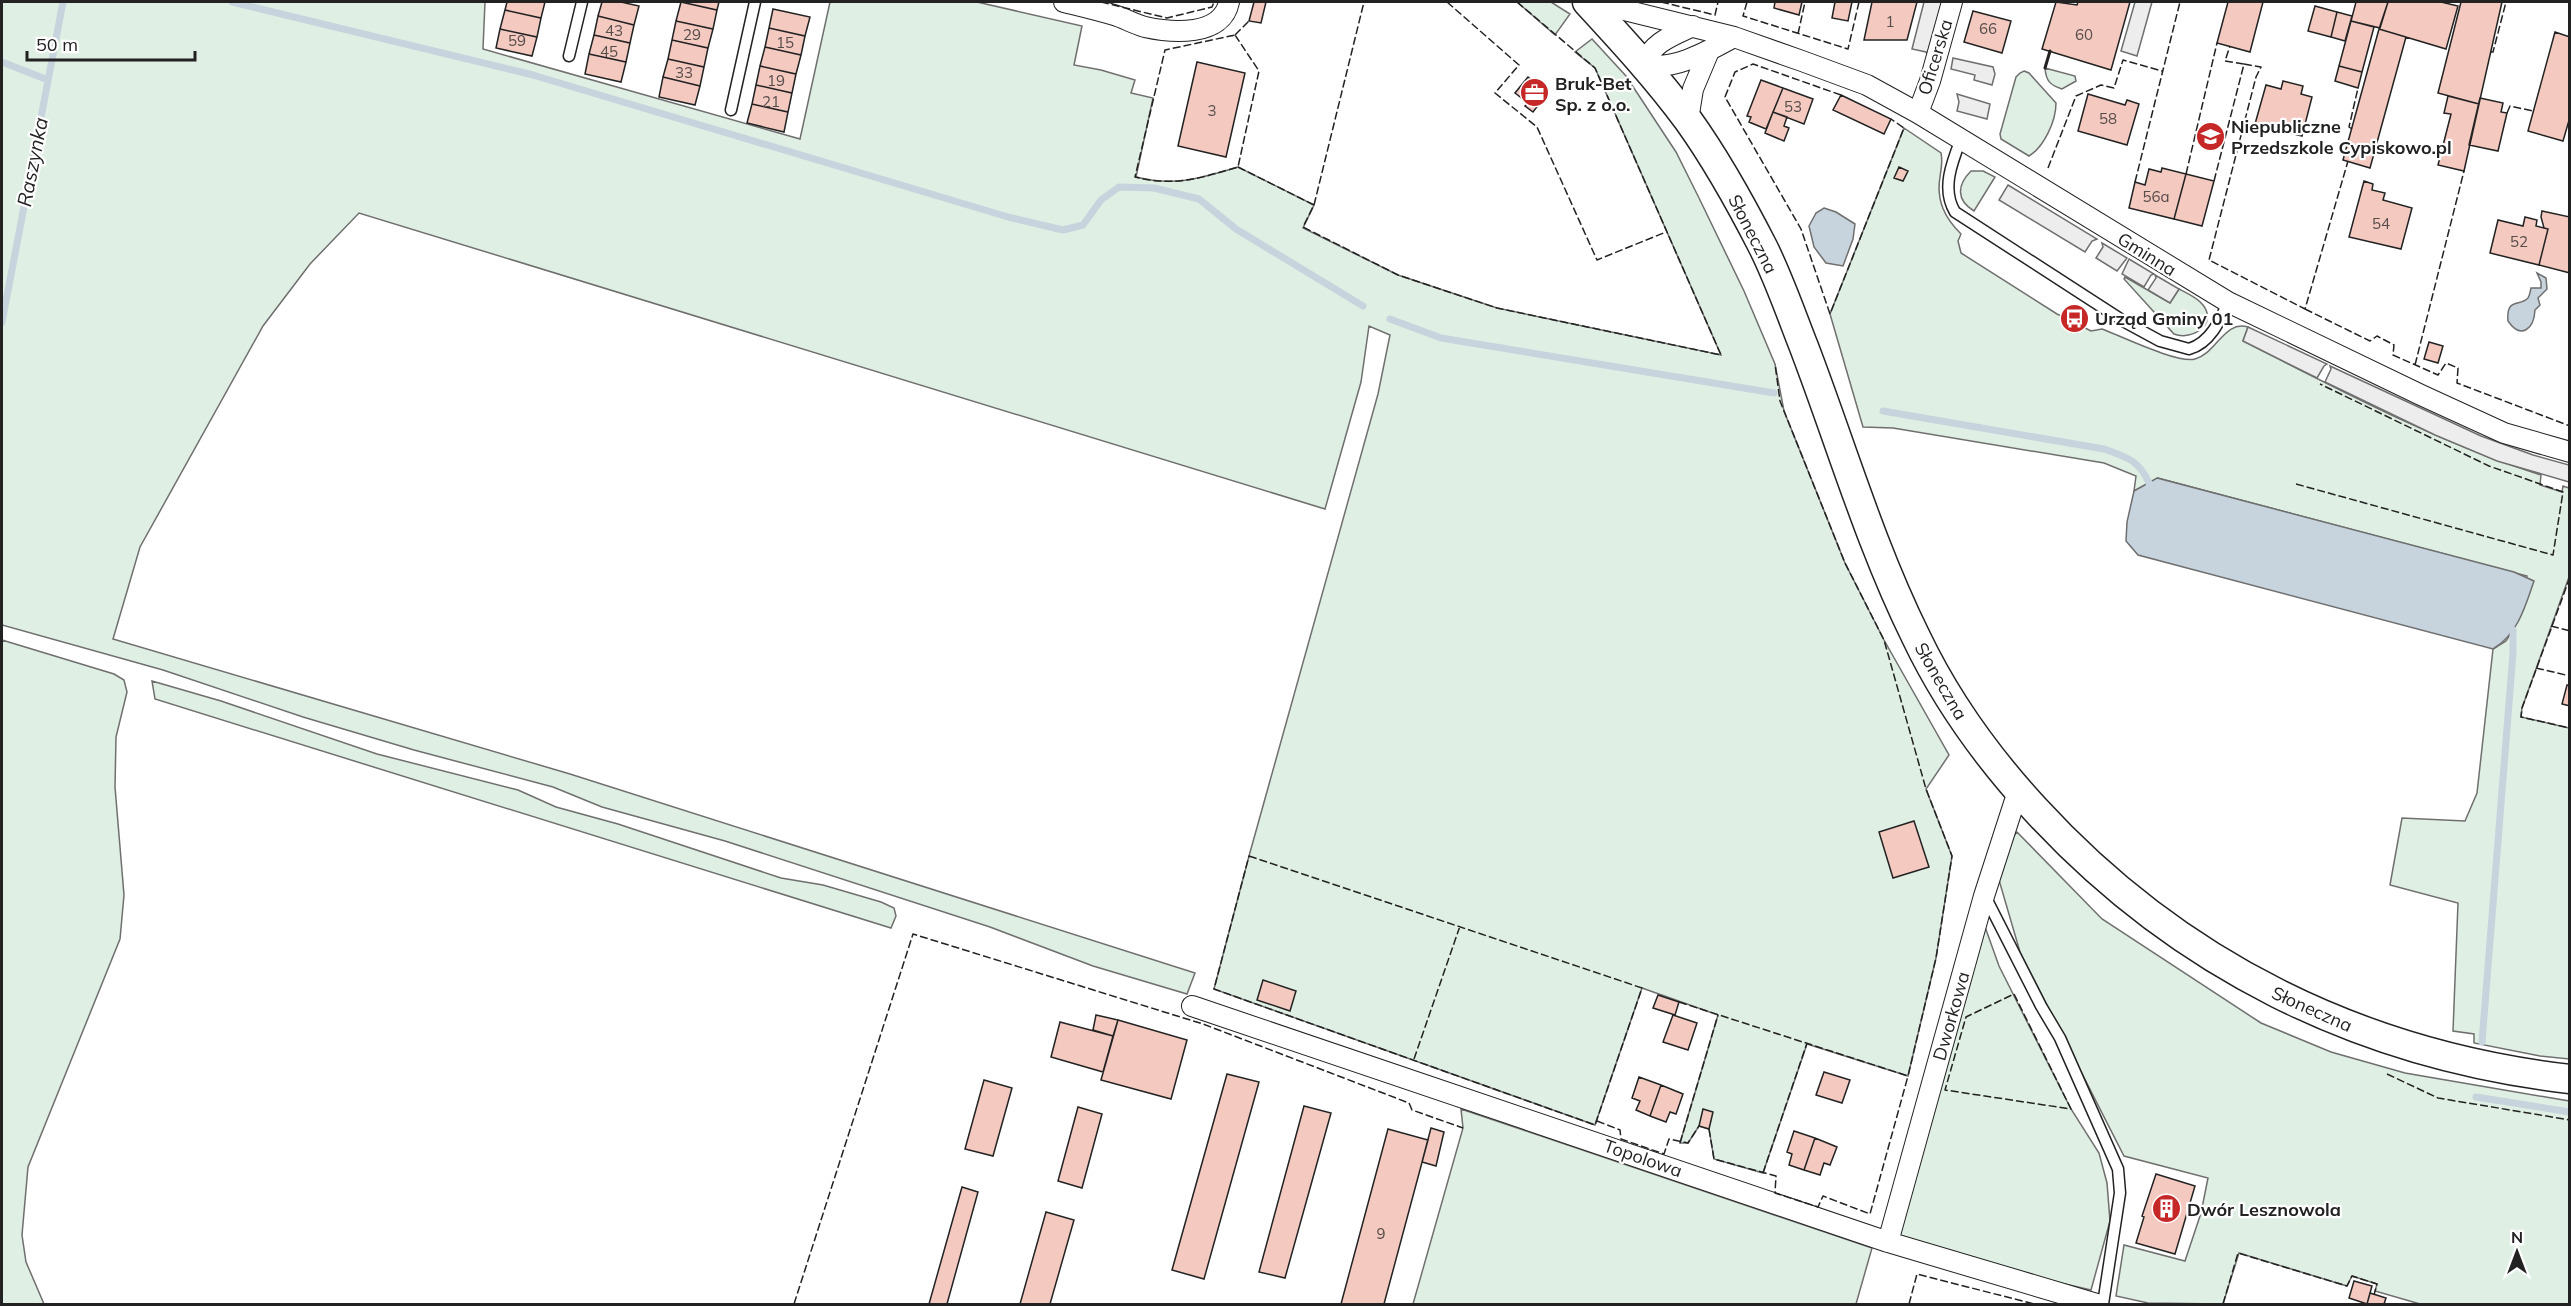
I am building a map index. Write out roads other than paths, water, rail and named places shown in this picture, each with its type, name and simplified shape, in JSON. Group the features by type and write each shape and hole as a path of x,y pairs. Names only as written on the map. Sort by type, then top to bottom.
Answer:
{"main road":[{"name":"Słoneczna","path":"1587,2 1644,64 1688,120 1705,145 1763,248 1819,388 1879,555 1917,640 1968,729 2018,791 2109,883 2158,922 2200,951 2285,999 2333,1021 2438,1056 2570,1079"}],"street":[{"path":"1064,2 1114,15 1143,26 1169,31 1208,27 1220,21 1229,2"},
{"name":"Gminna","path":"1592,2 1727,36 1867,85 1918,113 2228,302 2504,433 2570,452"},
{"name":"Oficerska","path":"1918,113 1930,81 1952,2"},
{"path":"1693,27 1666,39 1651,50 1644,64 1663,66 1709,51 1727,36"},
{"path":"1688,120 1693,89 1709,51"},
{"name":"Dworkowa","path":"1888,1242 1984,896 2018,791"},
{"name":"Topolowa","path":"1192,1006 1888,1242 2097,1305"}],"lane":[{"path":"569,56 582,2"},
{"path":"730,110 755,2"},
{"path":"1960,139 1947,189 1950,204 1955,212 2125,322 2160,341 2188,349 2204,341 2219,324 2228,302"},
{"path":"1984,896 2040,1006 2060,1038 2118,1169 2120,1193 2103,1305"}],"waterway":[{"name":"Raszynka","path":"2,322 63,2"},
{"path":"232,2 533,75 1008,217 1063,230 1083,225 1101,200 1119,187 1154,188 1199,199 1236,229 1363,306"},
{"path":"2,62 48,80"},
{"path":"1390,319 1441,338 1774,393"},
{"path":"1883,411 2104,449 2136,464 2149,483"},
{"path":"2482,1042 2513,630"},
{"path":"2476,1097 2570,1112"}],"place":[{"name":"Bruk-Bet Sp. z o.o.","path":"1534,93"},
{"name":"Niepubliczne Przedszkole Cypiskowo.pl","path":"2210,136"},
{"name":"Urząd Gminy 01","path":"2074,318"},
{"name":"Dwór Lesznowola","path":"2166,1209"}]}
